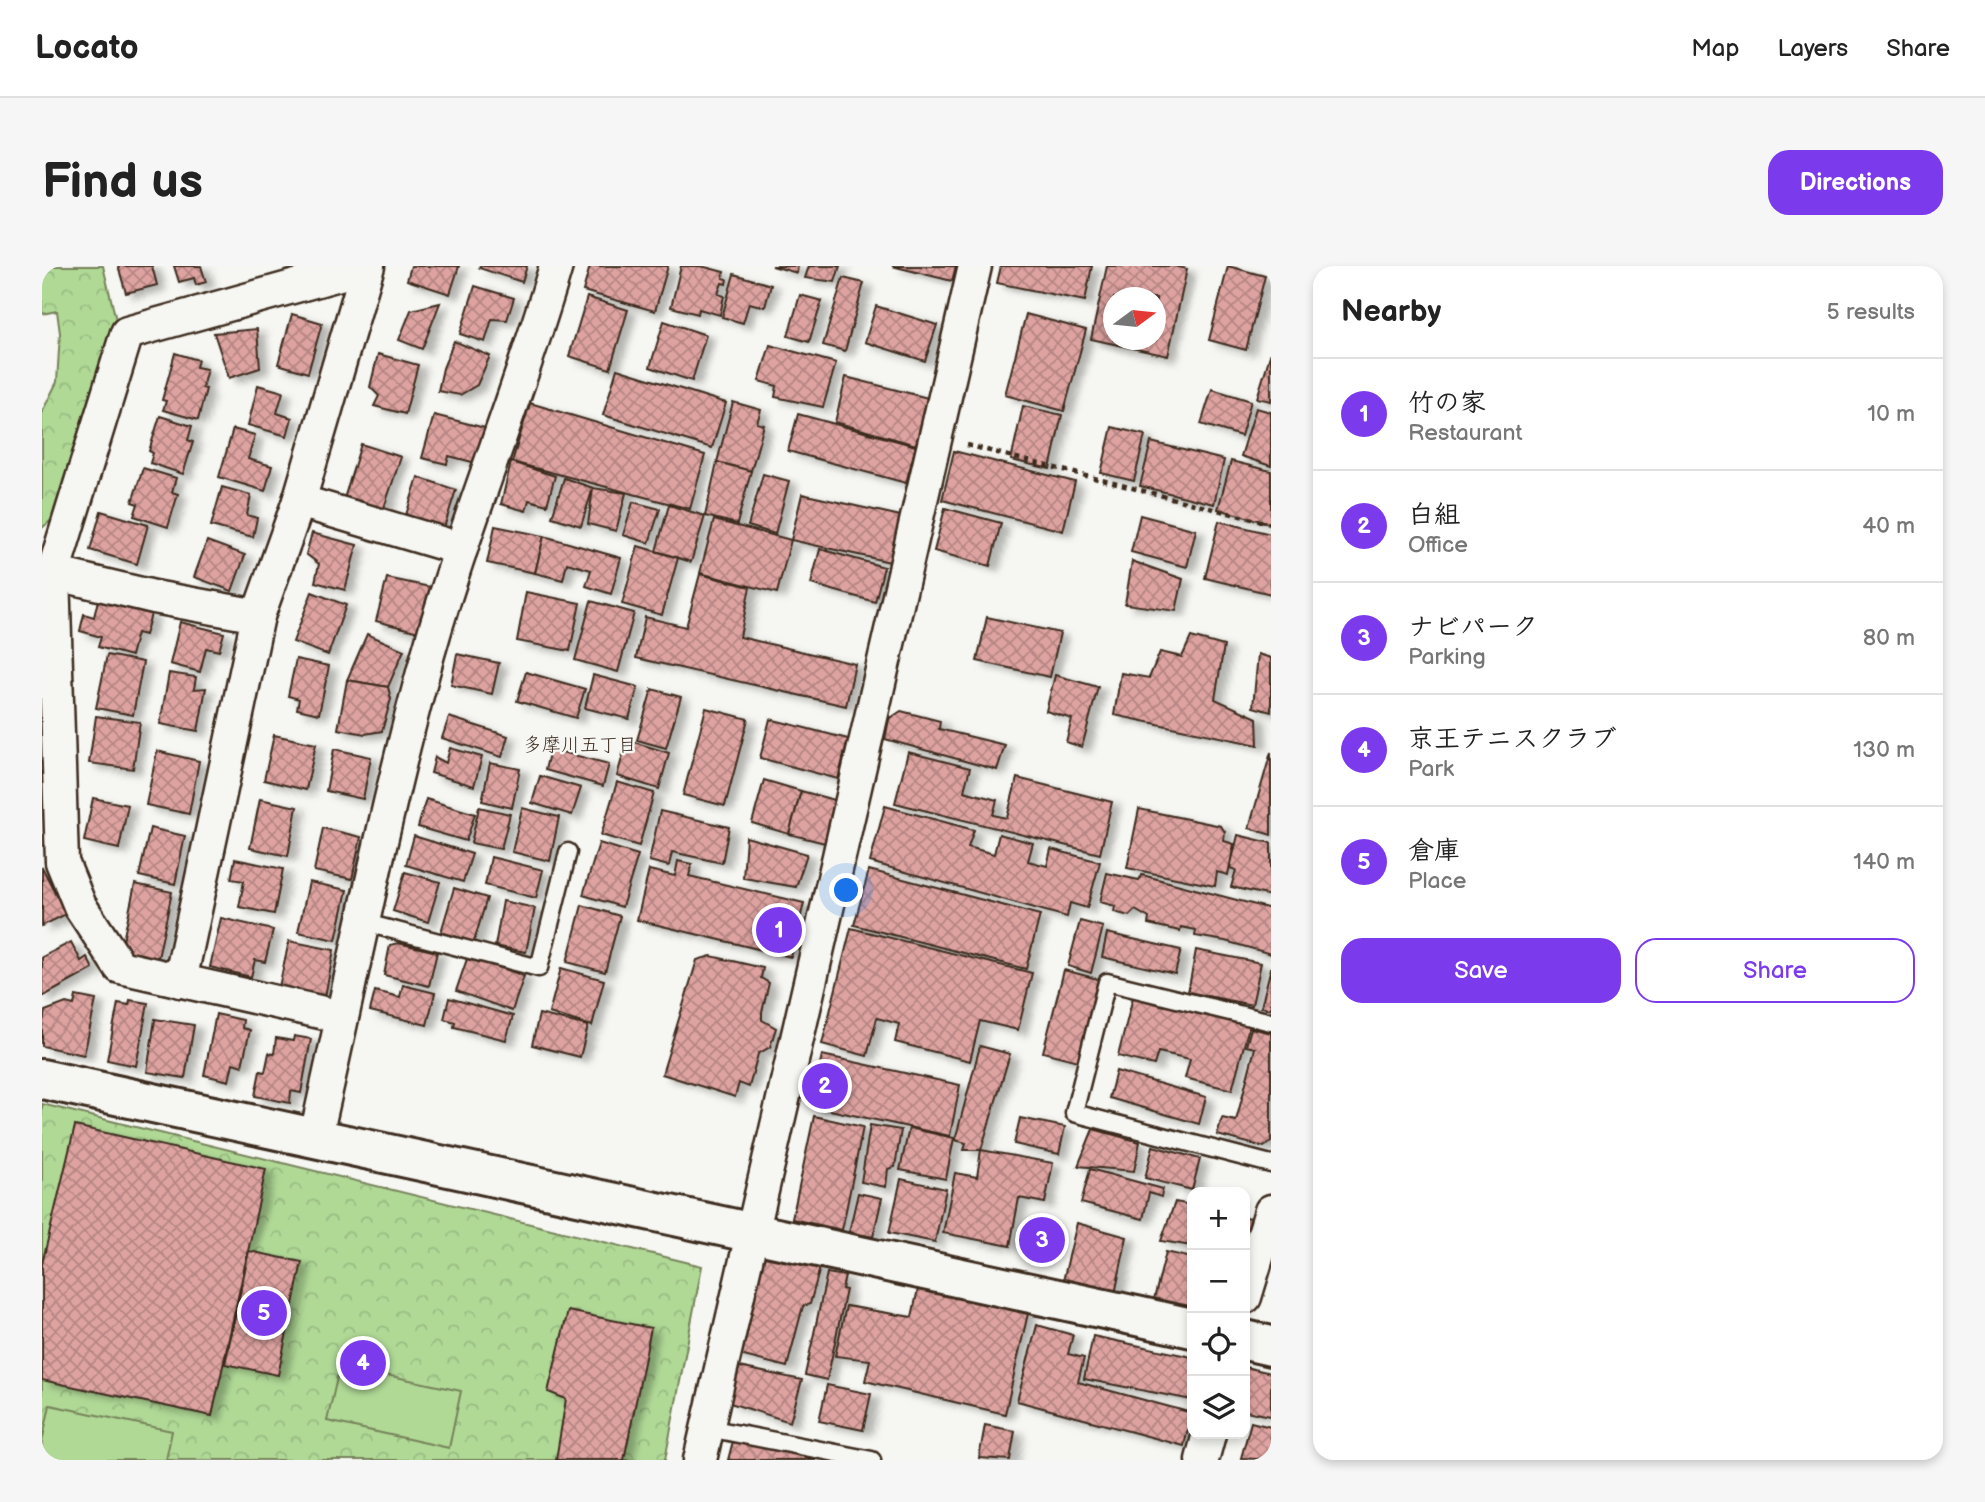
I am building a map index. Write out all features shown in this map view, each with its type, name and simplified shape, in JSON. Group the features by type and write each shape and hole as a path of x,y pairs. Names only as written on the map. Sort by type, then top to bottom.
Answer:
{"street":[{"path":"180,981 258,616 299,501 369,266"},
{"path":"342,1017 120,967 80,906 62,862 47,574 127,333 369,266"},
{"path":"315,1140 362,922 421,679 461,549 556,266"},
{"path":"700,1460 975,266"},
{"path":"299,501 461,549"},
{"path":"47,574 258,616"},
{"path":"42,1079 1187,1327"},
{"path":"1250,1280 1271,1211"},
{"path":"1250,1341 1271,1346"},
{"path":"1202,1460 1208,1439"}],"lane":[{"path":"362,922 539,968 568,852"},
{"path":"1271,1022 1107,982 1074,1113 1271,1164"},
{"path":"708,1427 872,1460"}],"path":[{"path":"936,437 1271,524"}],"green space":[{"path":"42,266 103,266 116,320 55,517 42,528 42,412 57,382 60,333 57,311 42,314"},
{"path":"42,1104 702,1266 665,1460 42,1460"},
{"path":"340,1365 461,1391 449,1448 327,1421"},
{"path":"50,1405 172,1431 166,1460 42,1460 42,1442"}],"building":[{"path":"118,266 152,266 157,285 126,293"},
{"path":"174,266 201,266 206,282 196,285 194,278 179,282"},
{"path":"411,266 459,266 450,294 407,280"},
{"path":"527,266 522,282 479,268"},
{"path":"590,266 668,266 655,311 583,291"},
{"path":"681,266 701,266 724,272 726,284 722,283 718,294 724,296 720,315 699,309 698,314 671,307"},
{"path":"772,266 798,266 797,273"},
{"path":"809,266 840,266 835,282 805,278"},
{"path":"892,266 956,266 952,281"},
{"path":"1001,266 1092,266 1085,301 997,283"},
{"path":"1107,266 1175,266 1187,269 1168,356 1141,350 1166,350 1166,287 1103,287 1103,342 1091,339"},
{"path":"1228,266 1265,276 1246,350 1209,340"},
{"path":"734,274 771,285 765,307 749,303 743,323 722,317"},
{"path":"843,278 864,283 845,351 823,345"},
{"path":"475,286 514,298 507,320 492,319 485,342 460,334"},
{"path":"800,295 822,301 809,342 788,336"},
{"path":"587,297 628,310 610,369 569,356"},
{"path":"440,303 422,349 399,340 411,310"},
{"path":"876,306 937,325 925,361 865,342"},
{"path":"292,314 322,323 308,373 278,364"},
{"path":"1026,314 1086,330 1064,411 1005,395"},
{"path":"664,321 706,335 692,381 650,367"},
{"path":"257,329 260,368 229,378 214,333"},
{"path":"454,341 490,356 477,385 460,395 438,391 443,368"},
{"path":"770,345 836,363 823,407 775,397 777,386 759,381"},
{"path":"1271,352 1271,401 1257,398"},
{"path":"175,353 198,360 196,367 207,369 202,388 206,389 198,420 163,410 166,401 162,400"},
{"path":"378,354 418,365 405,414 374,406 379,396 370,387"},
{"path":"617,369 726,403 712,448 603,415"},
{"path":"846,377 928,398 916,445 835,422"},
{"path":"258,385 283,392 277,413 292,418 287,436 248,425"},
{"path":"1212,389 1251,401 1241,436 1201,424"},
{"path":"733,402 761,410 757,423 764,425 751,471 717,462"},
{"path":"530,403 705,455 690,509 512,462"},
{"path":"1023,406 1062,415 1050,469 1011,460"},
{"path":"1256,408 1271,412 1271,466 1241,456"},
{"path":"798,414 916,446 906,483 788,451"},
{"path":"434,415 489,429 480,464 449,456 447,464 422,458"},
{"path":"160,416 192,426 188,440 193,442 183,474 150,463 153,453 149,451"},
{"path":"1112,427 1145,435 1134,481 1101,473"},
{"path":"233,429 255,435 248,459 272,466 265,491 219,477"},
{"path":"1151,442 1224,460 1214,504 1140,486"},
{"path":"361,444 401,457 381,517 342,505"},
{"path":"954,451 1075,482 1063,531 942,500"},
{"path":"1231,461 1271,471 1271,524 1218,509"},
{"path":"511,462 555,476 547,505 529,500 526,511 501,504"},
{"path":"717,462 751,471 737,524 705,516"},
{"path":"143,468 176,478 172,492 178,494 168,527 134,516 138,504 132,502"},
{"path":"763,474 789,481 775,534 748,526"},
{"path":"418,477 456,490 443,531 405,518"},
{"path":"564,478 593,488 581,526 552,517"},
{"path":"222,487 251,495 247,515 257,518 253,537 211,526"},
{"path":"593,488 626,493 616,531 588,524"},
{"path":"802,494 901,516 890,562 791,540"},
{"path":"633,502 660,509 649,543 623,535"},
{"path":"669,505 705,516 691,562 656,551"},
{"path":"945,508 1001,523 990,566 934,551"},
{"path":"101,511 148,525 137,564 90,550"},
{"path":"1140,515 1196,530 1187,567 1131,552"},
{"path":"714,520 791,540 777,593 700,573"},
{"path":"1219,521 1271,534 1271,594 1205,578"},
{"path":"495,526 544,536 535,573 487,563"},
{"path":"312,533 357,545 345,590 315,582 319,564 306,554"},
{"path":"544,536 621,558 611,594 586,586 591,570 567,563 563,580 535,573"},
{"path":"207,541 245,555 232,591 194,577"},
{"path":"638,546 678,558 662,615 622,604"},
{"path":"820,549 884,567 875,602 811,584"},
{"path":"1132,561 1183,579 1176,611 1125,604"},
{"path":"700,574 750,587 740,637 855,664 846,706 636,658 645,617 686,627"},
{"path":"387,578 430,587 419,632 376,621"},
{"path":"312,592 346,605 328,655 293,642"},
{"path":"526,592 580,603 570,651 517,641"},
{"path":"98,600 151,614 145,635 137,633 131,656 98,647 101,637 80,631 84,614 94,617"},
{"path":"591,601 634,613 618,672 575,660"},
{"path":"987,617 1060,633 1050,677 977,661"},
{"path":"180,622 224,633 219,651 206,648 200,672 170,664"},
{"path":"367,634 404,650 388,687 347,680"},
{"path":"1191,637 1224,646 1215,699 1257,718 1258,745 1114,715 1121,673 1149,678 1160,652 1182,657"},
{"path":"457,654 499,663 492,694 451,685"},
{"path":"1258,654 1271,658 1271,712 1253,707"},
{"path":"107,655 143,662 133,715 96,708"},
{"path":"296,659 329,666 319,714 297,709 299,699 288,696"},
{"path":"526,672 585,689 576,718 517,701"},
{"path":"169,673 196,677 194,689 206,688 198,731 160,724"},
{"path":"593,675 638,687 629,719 585,708"},
{"path":"1055,675 1098,687 1082,747 1066,742 1072,719 1046,711"},
{"path":"347,680 388,687 391,699 382,731 365,734 338,729"},
{"path":"652,689 681,697 666,748 637,740"},
{"path":"706,708 748,719 725,806 683,795"},
{"path":"901,711 940,721 939,729 1005,745 997,770 885,739 889,719"},
{"path":"96,716 140,722 133,769 89,763"},
{"path":"449,717 508,736 502,757 442,738"},
{"path":"770,719 848,739 838,779 760,758"},
{"path":"274,735 316,744 306,790 264,780"},
{"path":"627,740 669,753 659,789 617,776"},
{"path":"450,748 482,757 474,786 431,773 435,757 446,763"},
{"path":"334,749 371,757 363,799 326,791"},
{"path":"550,749 609,764 603,786 545,770"},
{"path":"157,751 199,761 189,814 146,805"},
{"path":"908,752 970,768 964,791 997,800 993,815 1007,818 1017,778 1112,802 1100,854 895,803"},
{"path":"1271,752 1271,835 1249,828"},
{"path":"490,763 520,769 512,808 482,801"},
{"path":"540,776 581,788 572,815 532,803"},
{"path":"764,780 801,791 789,834 752,823"},
{"path":"617,782 654,793 639,846 601,835"},
{"path":"801,791 838,801 829,844 789,834"},
{"path":"93,798 128,805 119,849 84,841"},
{"path":"260,799 297,807 288,856 250,848"},
{"path":"426,799 475,814 466,841 418,827"},
{"path":"885,806 974,830 968,847 994,854 999,834 1033,843 1028,861 1047,866 1051,849 1100,862 1087,908 1070,903 1067,917 870,862"},
{"path":"479,807 510,814 501,849 471,843"},
{"path":"522,808 559,817 550,861 512,852"},
{"path":"1139,809 1221,826 1225,832 1224,841 1234,844 1228,875 1217,872 1215,886 1127,868"},
{"path":"660,811 729,827 722,863 672,852 669,866 649,861"},
{"path":"150,828 185,836 175,884 139,876"},
{"path":"323,828 361,837 352,879 314,871"},
{"path":"1238,835 1271,843 1271,896 1231,887 1236,870 1230,868"},
{"path":"414,836 472,854 463,882 406,865"},
{"path":"746,837 807,854 796,887 743,878"},
{"path":"599,843 638,855 622,907 583,895"},
{"path":"491,857 543,870 536,898 485,885"},
{"path":"235,859 283,869 274,914 239,907 244,881 231,879"},
{"path":"678,861 692,864 689,876 804,903 791,957 637,920 649,870 675,876"},
{"path":"42,867 66,914 42,926"},
{"path":"869,870 1040,915 1026,969 854,925"},
{"path":"405,872 440,882 428,922 393,911"},
{"path":"1107,873 1139,880 1142,875 1271,909 1271,954 1195,936 1196,930 1181,927 1180,931 1148,924 1149,918 1135,910 1129,916 1114,912 1115,906 1100,902"},
{"path":"309,882 347,890 336,940 298,932"},
{"path":"135,884 172,892 158,958 121,950"},
{"path":"454,888 487,898 474,942 441,932"},
{"path":"503,901 535,908 526,952 495,946"},
{"path":"582,905 620,916 605,972 567,962"},
{"path":"221,918 273,930 265,962 255,960 251,977 210,967"},
{"path":"1080,921 1103,927 1091,973 1068,966"},
{"path":"851,928 1032,973 1018,1030 980,1021 970,1061 895,1042 899,1024 877,1018 867,1056 822,1044"},
{"path":"1107,933 1181,950 1175,974 1102,957"},
{"path":"289,941 334,950 325,997 279,987"},
{"path":"71,942 81,961 87,957 93,969 42,997 42,957"},
{"path":"398,943 437,952 429,986 384,975 390,945"},
{"path":"1196,950 1261,963 1252,1005 1188,992"},
{"path":"468,956 524,976 512,1011 456,991"},
{"path":"711,956 763,968 761,978 769,983 762,1020 776,1028 770,1047 758,1054 749,1087 739,1083 735,1097 662,1074 697,960"},
{"path":"1271,967 1271,1009 1261,1007"},
{"path":"561,968 604,980 592,1026 549,1013"},
{"path":"1064,970 1098,979 1078,1061 1043,1052"},
{"path":"403,985 435,993 427,1025 370,1011 375,991 400,997"},
{"path":"1134,993 1250,1023 1232,1090 1185,1078 1190,1059 1158,1052 1154,1065 1118,1056"},
{"path":"76,996 96,1000 84,1055 42,1046 45,1011 66,1003 74,1005"},
{"path":"449,998 513,1016 506,1040 454,1027 455,1022 444,1019"},
{"path":"130,1000 148,1003 136,1066 107,1060 118,1003 129,1005"},
{"path":"216,1014 243,1020 242,1028 250,1030 242,1066 233,1063 229,1081 204,1075"},
{"path":"539,1014 588,1026 580,1057 532,1045"},
{"path":"155,1019 194,1025 185,1078 147,1072"},
{"path":"1251,1028 1271,1033 1271,1142 1264,1147 1217,1135 1222,1118 1236,1121 1255,1048 1246,1046"},
{"path":"294,1036 311,1039 301,1093 291,1091 290,1103 255,1096 260,1071 265,1072 269,1053 274,1054 276,1038 293,1041"},
{"path":"980,1046 1010,1054 981,1150 964,1150 966,1143 955,1140"},
{"path":"822,1055 960,1085 950,1136 811,1106"},
{"path":"1116,1071 1206,1097 1199,1124 1109,1098"},
{"path":"814,1116 863,1127 842,1230 792,1219"},
{"path":"1020,1118 1065,1127 1059,1154 1014,1144"},
{"path":"870,1125 901,1130 895,1167 888,1169 886,1187 861,1182"},
{"path":"75,1126 266,1169 212,1416 42,1380 42,1264"},
{"path":"909,1128 954,1138 946,1179 900,1170"},
{"path":"1093,1129 1140,1142 1134,1171 1078,1166"},
{"path":"1153,1146 1200,1159 1193,1187 1187,1189 1145,1178"},
{"path":"981,1150 1053,1163 1045,1203 1019,1198 1010,1246 943,1233 955,1173 977,1177"},
{"path":"1090,1169 1163,1189 1161,1197 1149,1193 1143,1219 1081,1203"},
{"path":"901,1179 946,1189 935,1242 889,1233"},
{"path":"858,1193 882,1198 873,1237 849,1232"},
{"path":"1175,1202 1187,1204 1187,1245 1161,1241"},
{"path":"1077,1223 1127,1237 1115,1294 1062,1285"},
{"path":"758,1248 821,1264 810,1304 803,1306 787,1367 732,1353"},
{"path":"249,1251 302,1262 278,1375 225,1364"},
{"path":"1166,1252 1187,1257 1187,1308 1154,1299"},
{"path":"827,1273 845,1276 842,1289 846,1290 827,1380 805,1375"},
{"path":"919,1284 1029,1309 1005,1414 865,1381 870,1360 835,1356 846,1306 912,1317"},
{"path":"568,1311 651,1328 624,1460 556,1460 566,1399 548,1392"},
{"path":"1037,1325 1073,1335 1068,1354 1084,1358 1078,1382 1187,1412 1187,1434 1184,1446 1017,1401"},
{"path":"1093,1336 1187,1356 1187,1399 1084,1379"},
{"path":"739,1367 802,1380 790,1422 730,1403"},
{"path":"1250,1368 1271,1373 1271,1416 1250,1412"},
{"path":"827,1385 871,1394 863,1430 819,1421"},
{"path":"1251,1422 1271,1427 1271,1460 1241,1458 1246,1439 1250,1439"},
{"path":"985,1425 1015,1431 1010,1460 979,1458"},
{"path":"734,1437 816,1460 728,1460"}],"place":[{"name":"竹の家","path":"779,930"},
{"name":"白組","path":"825,1086"},
{"name":"ナビパーク","path":"1042,1240"},
{"name":"倉庫","path":"264,1313"},
{"name":"京王テニスクラブ","path":"363,1363"}],"district":[{"name":"多摩川五丁目","path":"580,745"}]}
